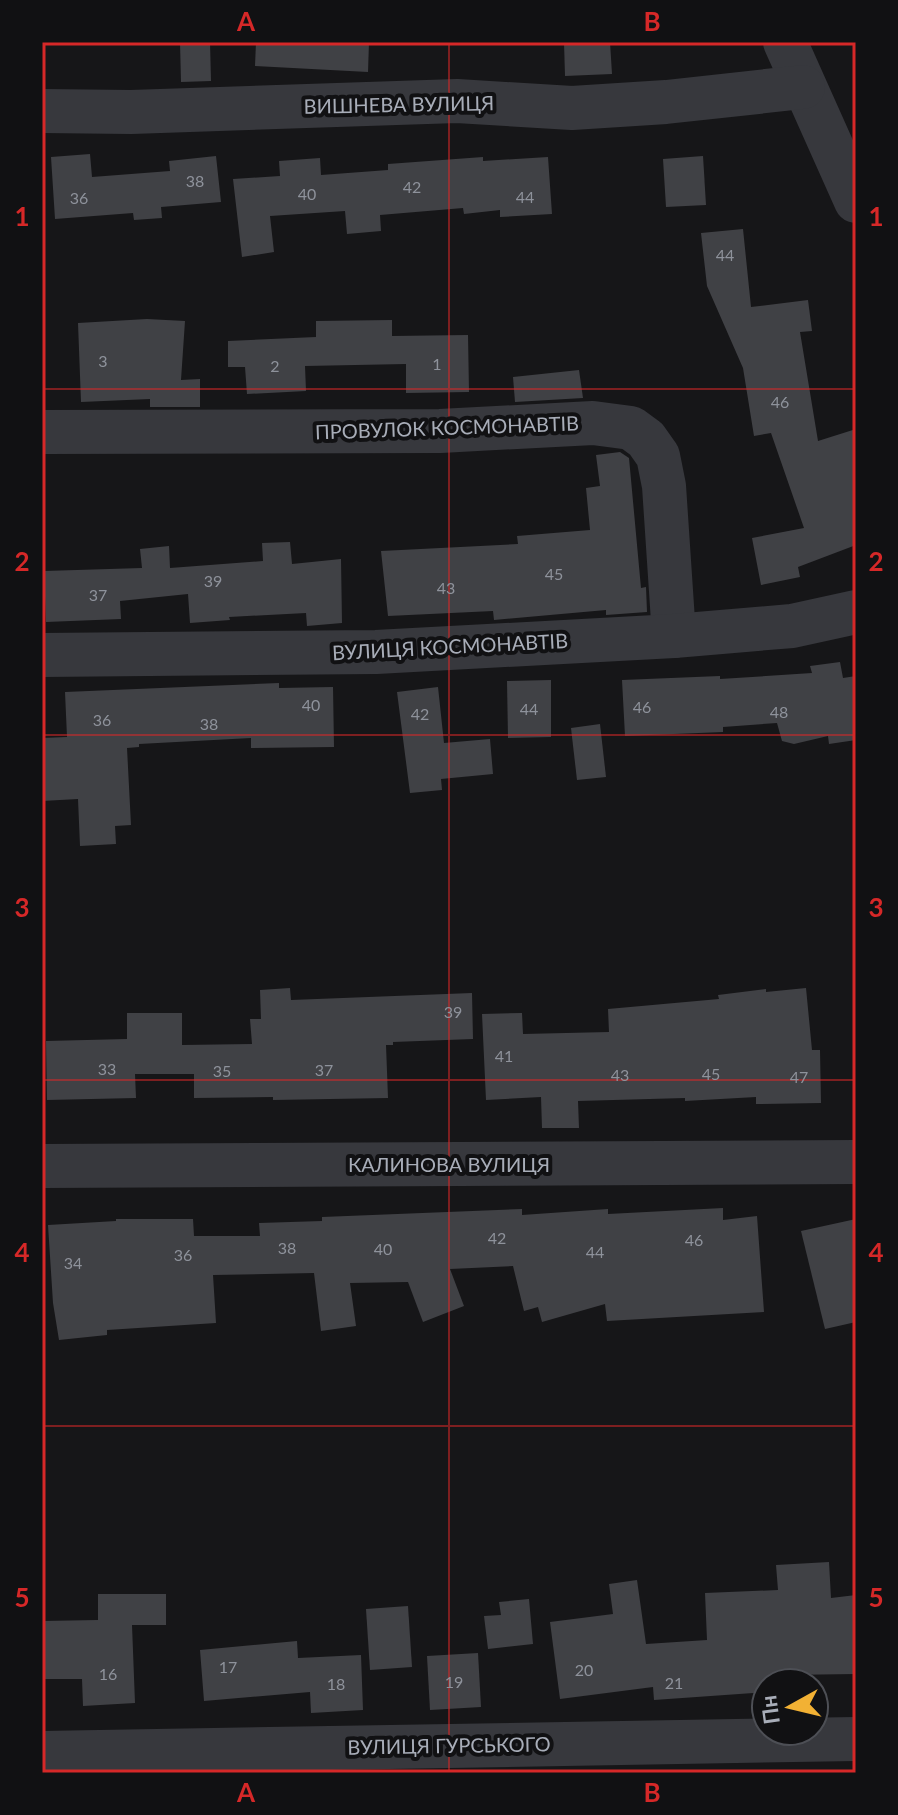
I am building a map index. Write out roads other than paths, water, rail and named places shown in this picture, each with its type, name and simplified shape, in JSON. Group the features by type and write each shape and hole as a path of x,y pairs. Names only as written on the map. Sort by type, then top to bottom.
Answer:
{"street":[{"path":"785,42 856,201"},
{"name":"ВИШНЕВА ВУЛИЦЯ","path":"42,111 131,112 457,101 572,108 666,102 803,87"},
{"name":"ПРОВУЛОК КОСМОНАВТІВ","path":"42,432 440,431 593,423 631,428 646,439 658,456 666,507 674,636"},
{"name":"ВУЛИЦЯ КОСМОНАВТІВ","path":"42,655 376,652 674,636 792,626 856,612"},
{"name":"КАЛИНОВА ВУЛИЦЯ","path":"42,1166 856,1162"},
{"name":"ВУЛИЦЯ ГУРСЬКОГО","path":"42,1753 856,1739"}]}
